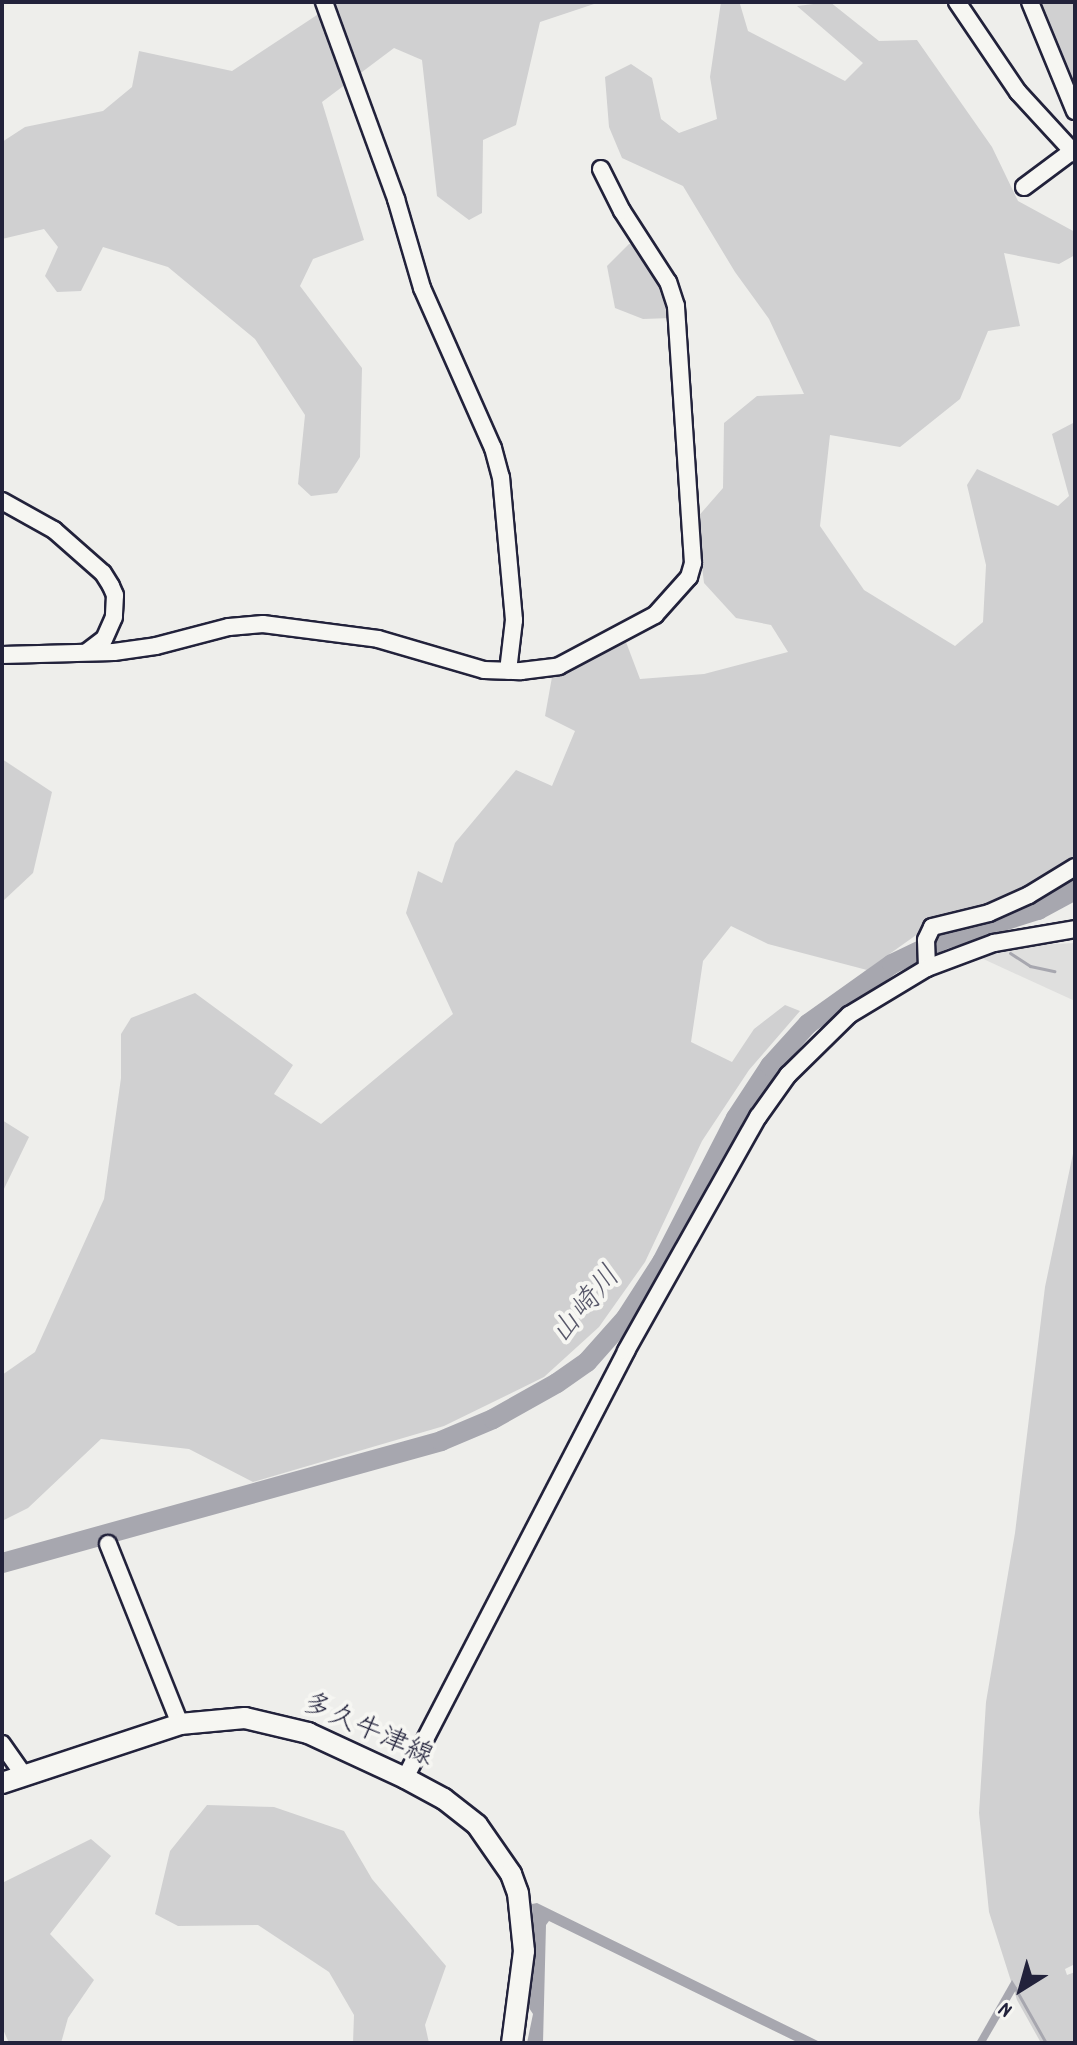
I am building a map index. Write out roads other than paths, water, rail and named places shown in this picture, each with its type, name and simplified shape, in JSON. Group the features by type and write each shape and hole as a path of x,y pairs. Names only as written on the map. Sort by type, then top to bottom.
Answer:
{"main road":[{"name":"多久牛津線","path":"2,1783 180,1724 234,1718 277,1723 308,1733 405,1778 444,1799 477,1825 511,1874 518,1893 524,1951 512,2043"}],"street":[{"path":"324,2 396,199 422,288 497,463 507,528 514,620 508,671"},
{"path":"957,2 1018,92 1075,151 1024,187"},
{"path":"1030,2 1075,111"},
{"path":"2,655 71,656 156,646 229,627 263,624 378,639 455,664 508,671 559,666 639,625 668,603 689,577 693,563 676,306 668,282 601,169"},
{"path":"2,501 54,530 103,573 111,586 115,595 114,617 104,639 87,652"},
{"path":"926,955 932,927 989,913 1029,895 1075,867"},
{"path":"405,1778 550,1491 758,1117 788,1075 849,1015 926,955 1075,929"},
{"path":"108,1544 180,1724"},
{"path":"2,1744 24,1775"}],"waterway":[{"name":"山崎川","path":"2,1563 441,1441 493,1419 557,1383 587,1362 626,1318 662,1262 736,1118 770,1066 808,1024 892,964 942,940 1038,910 1075,890"},
{"path":"1010,953 1030,966 1054,971"},
{"path":"1015,1988 1046,2043"}]}
